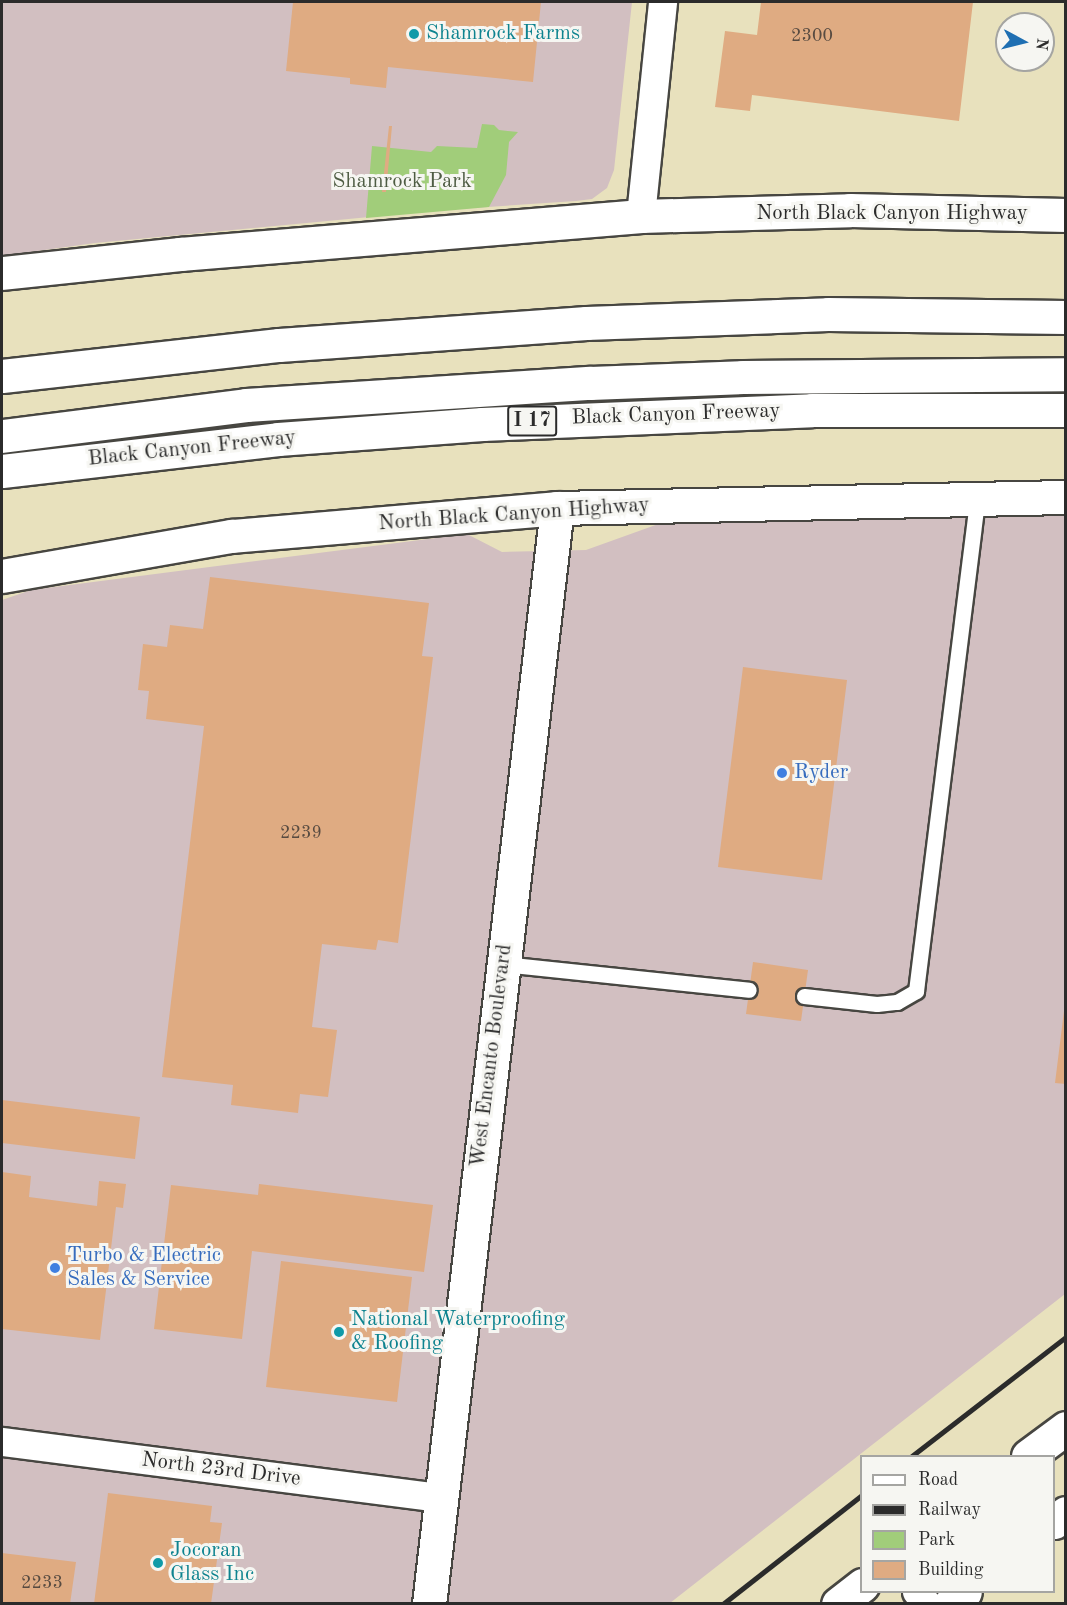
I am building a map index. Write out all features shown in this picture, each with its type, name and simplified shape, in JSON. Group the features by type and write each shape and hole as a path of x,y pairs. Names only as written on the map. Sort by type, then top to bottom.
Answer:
{"main road":[{"name":"North Black Canyon Highway","path":"2,273 188,253 641,216 850,210 1065,215"},
{"path":"2,376 279,345 586,323 828,314 1063,317"},
{"path":"2,436 246,405 590,383 743,377 1065,374"},
{"name":"Black Canyon Freeway","path":"2,471 278,439 482,424 812,410 1065,410"},
{"name":"North Black Canyon Highway","path":"2,576 232,536 557,508 1065,497"},
{"name":"West Encanto Boulevard","path":"429,1604 557,508"},
{"path":"1029,1455 1065,1428"},
{"path":"838,1604 860,1586"},
{"path":"950,1604 964,1593"}],"street":[{"path":"641,216 663,2"},
{"name":"North 23rd Drive","path":"2,1442 440,1498"}],"lane":[{"path":"804,996 878,1004 897,1002 916,991 977,498"},
{"path":"503,964 749,990"}],"shaded area":[{"path":"2,2 632,2 614,170 607,188 592,199 443,210 95,243 2,256"},
{"path":"1065,514 1065,1294 670,1603 2,1603 2,600 31,590 467,534 502,552 586,550 664,522"}],"green space":[{"name":"Shamrock Park","path":"482,124 494,125 499,130 518,132 509,142 506,175 489,207 366,218 372,146 431,152 437,146 477,148"}],"building":[{"name":"Shamrock Farms","path":"293,2 541,2 533,82 388,67 386,88 350,84 350,78 286,71"},
{"path":"761,2 973,2 959,121 752,95 750,111 715,107 725,31 757,35"},
{"path":"389,126 392,126 386,192 382,192"},
{"path":"210,577 429,603 422,656 433,657 398,943 378,940 376,950 322,944 312,1027 337,1030 328,1097 300,1094 298,1113 231,1105 233,1085 162,1077 204,726 146,719 149,691 138,690 143,644 167,647 170,625 203,629"},
{"name":"Ryder","path":"743,667 847,680 822,880 718,867"},
{"path":"753,962 808,970 801,1021 746,1014"},
{"path":"1064,1011 1066,1011 1066,1084 1055,1083"},
{"path":"2,1100 140,1117 135,1159 2,1143"},
{"name":"Turbo & Electric Sales & Service","path":"2,1172 31,1176 29,1197 97,1206 99,1181 126,1184 123,1208 116,1207 100,1340 2,1329"},
{"path":"259,1184 433,1205 424,1272 252,1251 242,1339 154,1329 171,1185 258,1195"},
{"name":"National Waterproofing & Roofing","path":"281,1261 412,1277 397,1402 266,1387"},
{"name":"Jocoran Glass Inc","path":"108,1493 212,1506 210,1522 222,1523 211,1604 94,1604"},
{"path":"2,1553 76,1562 70,1604 2,1604"}],"railway":[{"path":"913,1455 1066,1337"},
{"path":"723,1604 860,1497"}],"place":[{"name":"Shamrock Farms","path":"414,34"},
{"name":"Ryder","path":"782,773"},
{"name":"Turbo & Electric Sales & Service","path":"55,1268"},
{"name":"National Waterproofing & Roofing","path":"339,1332"},
{"name":"Jocoran Glass Inc","path":"158,1563"}]}
